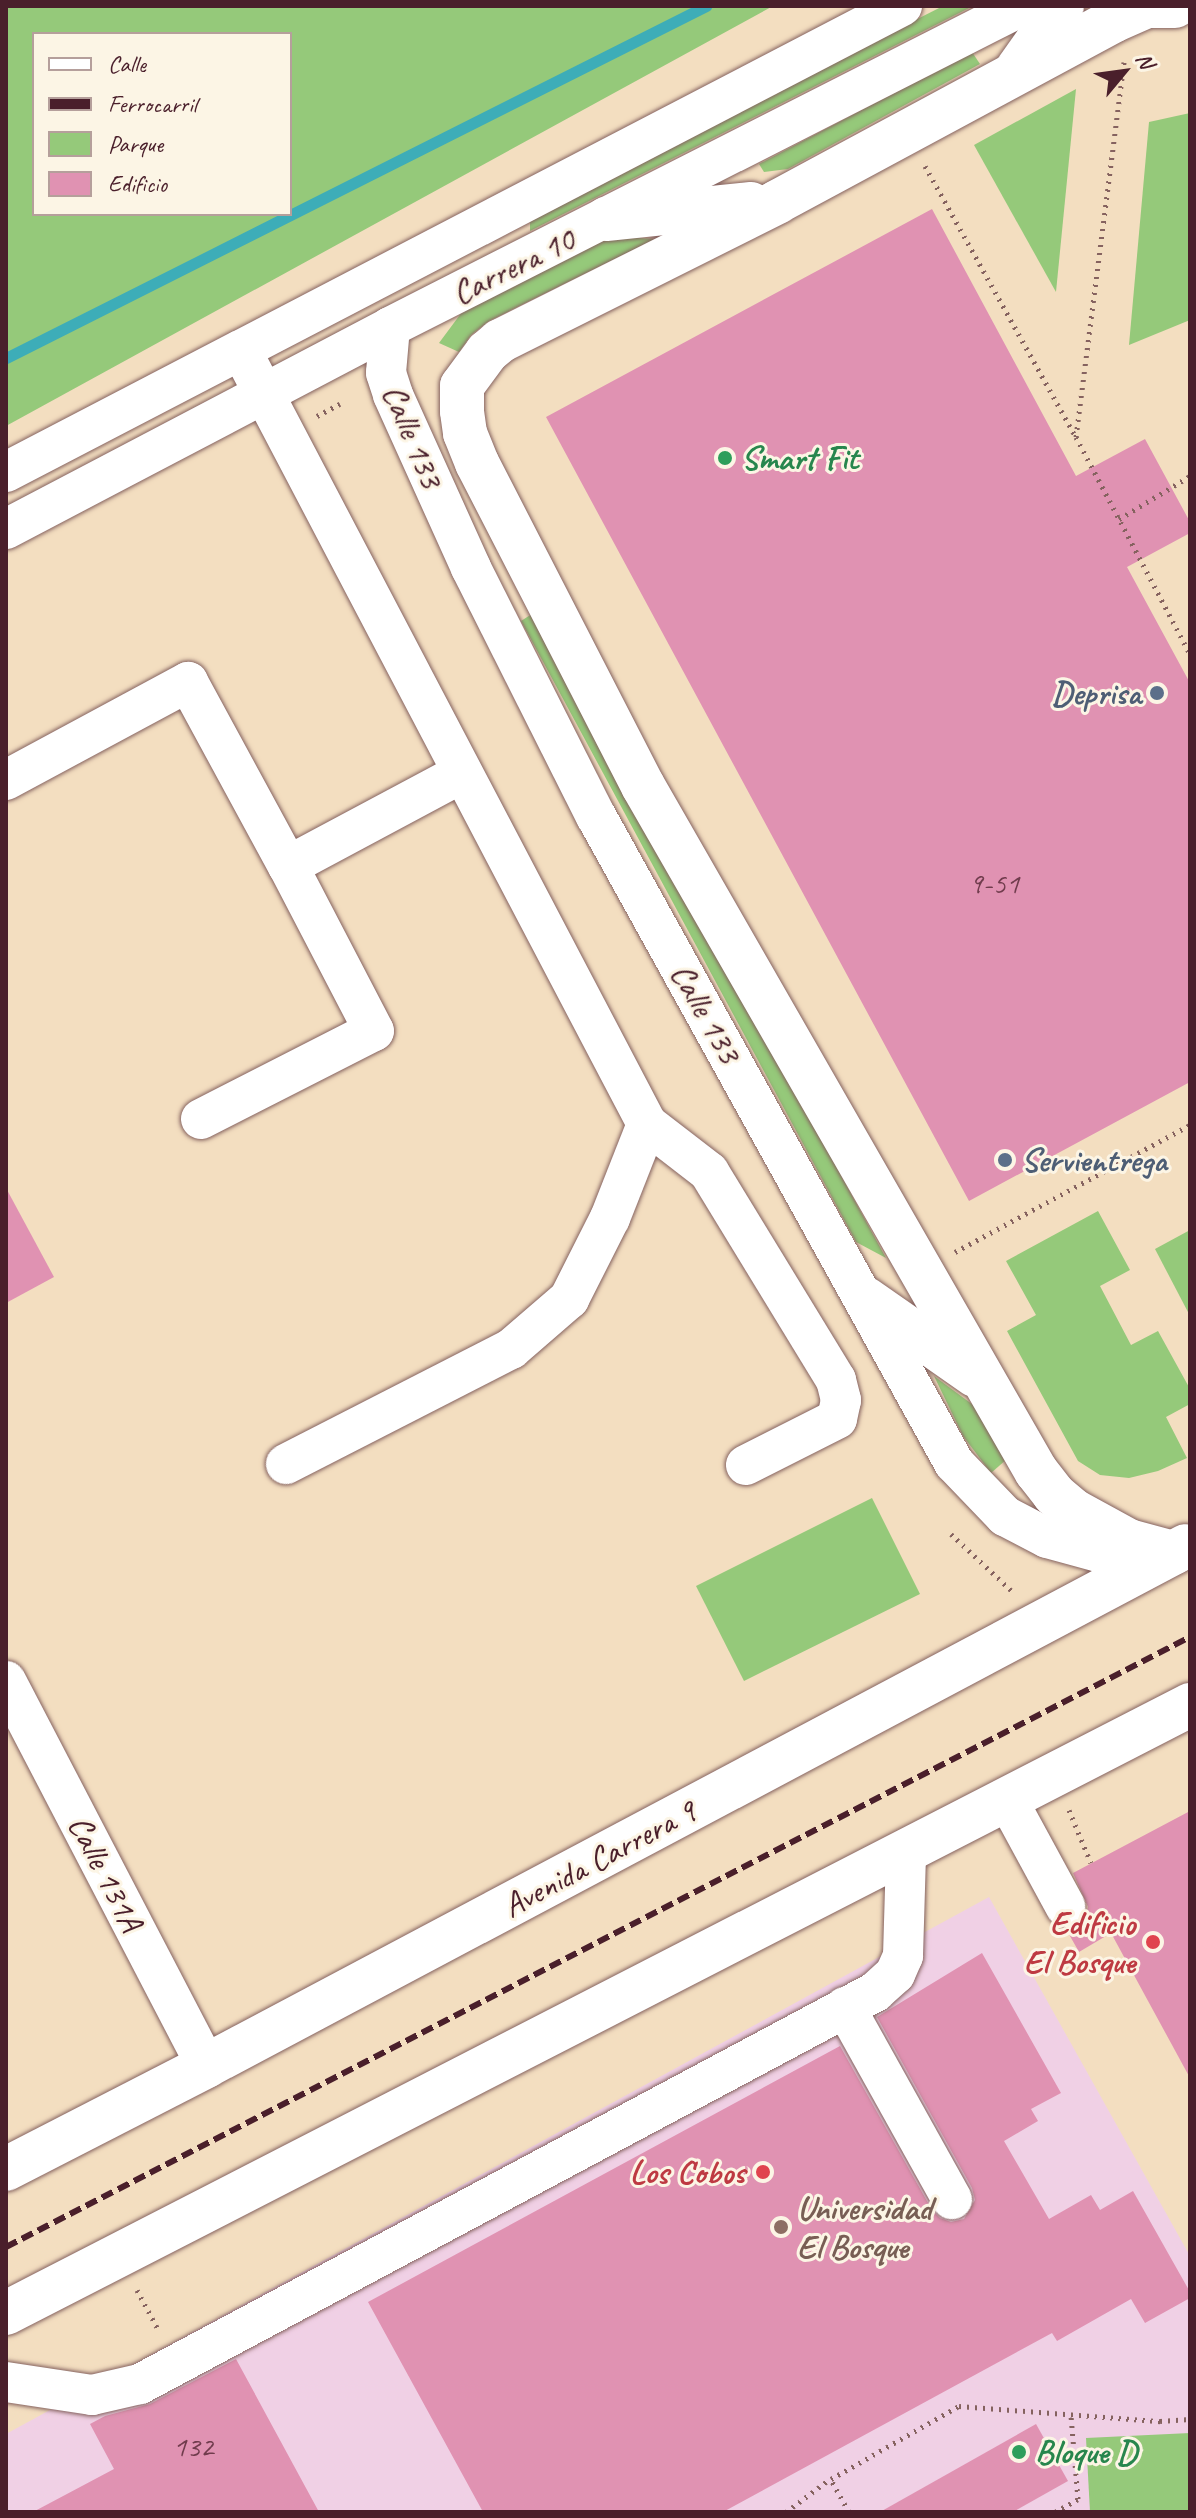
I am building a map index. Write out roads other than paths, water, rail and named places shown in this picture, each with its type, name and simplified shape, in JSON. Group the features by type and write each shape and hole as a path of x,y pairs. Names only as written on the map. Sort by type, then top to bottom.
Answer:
{"main road":[{"path":"1012,76 1062,6"},
{"path":"1175,6 1146,6 777,202 500,341 487,352 462,386 462,411 465,433 477,463 643,786 1036,1471 1054,1494 1074,1511 1129,1541 1182,1549"},
{"path":"1182,6 1190,9"},
{"path":"606,219 777,202"},
{"path":"866,1299 984,1380"},
{"name":"Avenida Carrera 9","path":"6,2169 1182,1549"},
{"path":"6,2313 1190,1705"}],"street":[{"name":"Carrera 10","path":"6,472 902,6"},
{"name":"Carrera 10","path":"6,529 390,327 1022,6"},
{"name":"Calle 133","path":"390,327 386,373 393,395 471,568 596,816 866,1299 954,1463 1005,1516 1072,1547 1124,1556 1182,1549"},
{"path":"241,350 647,1124 709,1172 836,1380 841,1400 837,1419 746,1465"},
{"path":"6,780 188,682 374,1031 201,1119"},
{"path":"288,866 462,773"},
{"path":"286,1464 511,1349 569,1299 610,1218 647,1124"},
{"name":"Calle 131A","path":"6,1681 21,1744 206,2066"},
{"path":"1007,1799 1065,1906"},
{"path":"6,2382 92,2395 140,2384 875,1992 895,1974 903,1956 906,1852"},
{"path":"845,2007 952,2199"}],"waterway":[{"path":"292,214 706,6"},
{"path":"6,358 288,216"}],"railway":[{"path":"6,2247 1190,1637"}],"place":[{"name":"Smart Fit","path":"725,458"},
{"name":"Deprisa","path":"1157,693"},
{"name":"Servientrega","path":"1005,1160"},
{"name":"Edificio El Bosque","path":"1153,1942"},
{"name":"Los Cobos","path":"763,2172"},
{"name":"Universidad El Bosque","path":"781,2227"},
{"name":"Bloque D","path":"1019,2452"}]}
